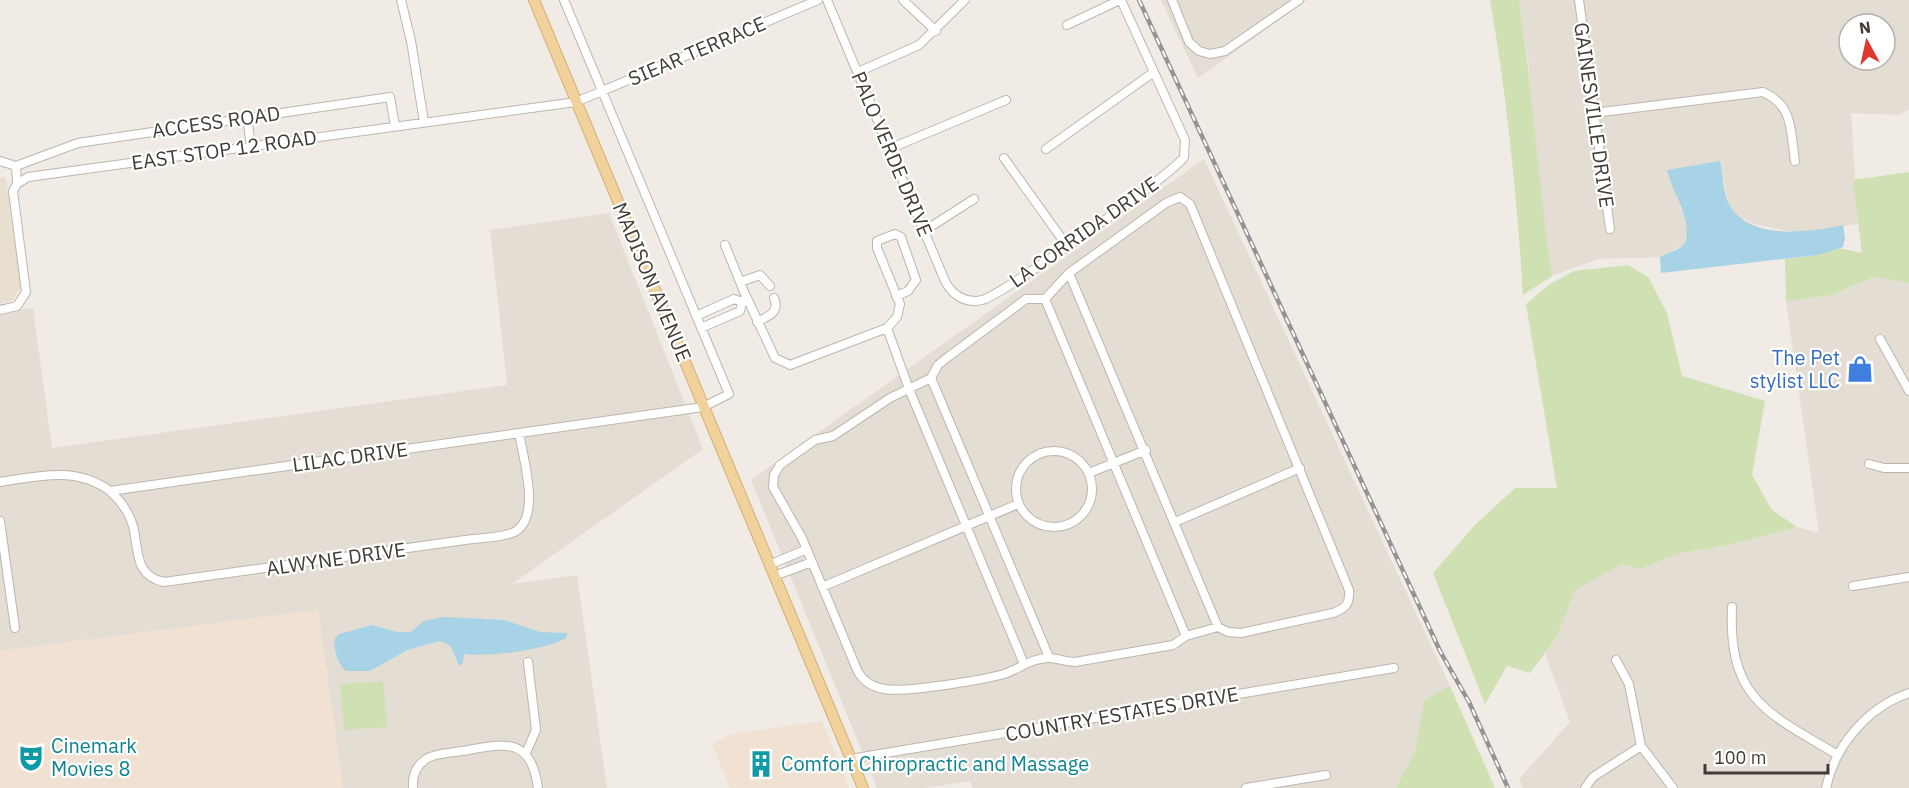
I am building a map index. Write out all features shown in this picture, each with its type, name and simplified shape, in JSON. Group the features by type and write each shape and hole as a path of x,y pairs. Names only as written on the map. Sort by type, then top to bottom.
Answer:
{"main road":[{"name":"MADISON AVENUE","path":"534,0 863,788"}],"street":[{"path":"401,0 411,41 424,122"},
{"path":"564,0 729,394 704,407"},
{"name":"SIEAR TERRACE","path":"576,102 818,0"},
{"name":"PALO VERDE DRIVE","path":"827,0 948,286 966,300"},
{"path":"903,0 936,31"},
{"path":"858,72 915,48 936,31 965,0"},
{"path":"1046,149 1154,72 1120,0 1066,25"},
{"path":"1172,0 1186,37 1192,46 1204,53 1225,51 1299,0"},
{"name":"GAINESVILLE DRIVE","path":"1579,0 1610,229"},
{"name":"LA CORRIDA DRIVE","path":"966,300 981,301 992,297 1067,246 1182,161 1186,150 1185,144 1154,72"},
{"path":"1594,113 1763,92 1778,99 1786,110 1795,161"},
{"name":"ACCESS ROAD","path":"16,166 78,143 390,97 395,126"},
{"path":"890,149 1006,100"},
{"name":"EAST STOP 12 ROAD","path":"17,184 28,177 576,102"},
{"path":"247,117 251,147"},
{"path":"1004,158 1067,246"},
{"path":"0,161 16,166 17,184 13,191 27,289 17,306 0,310"},
{"path":"1045,299 1055,284 1069,273 1166,203 1178,198 1190,204 1349,590 1348,603 1345,608 1333,613 1241,633 1228,632 1218,627 1146,450 1069,273"},
{"path":"924,231 974,199"},
{"path":"725,244 740,282 744,300 775,358 790,365 887,328 897,317 900,304 896,296 877,248 877,241 895,234 901,237 916,280 908,291 896,296"},
{"path":"740,282 760,275 770,286"},
{"path":"757,322 775,310 777,304 774,298"},
{"path":"696,316 734,299 744,300"},
{"path":"1045,299 1026,299 938,365 931,378 890,398 839,433 815,440 777,469 772,481 773,487 807,549 859,673 873,686 903,690 1005,674 1024,664 1049,657"},
{"path":"1045,299 1186,636"},
{"path":"701,328 740,311 744,300"},
{"path":"887,328 909,390 1024,664"},
{"path":"1880,339 1909,391"},
{"path":"931,378 1049,657 1061,663 1075,662 1173,645 1186,636 1218,627"},
{"name":"LILAC DRIVE","path":"110,491 704,407"},
{"name":"ALWYNE DRIVE","path":"110,491 129,517 142,569 153,579 164,582 431,545 507,534 515,532 526,522 530,507 519,433"},
{"path":"1089,473 1146,450"},
{"path":"1057,451 1070,454 1082,462 1089,473 1093,488 1090,503 1082,516 1069,524 1054,527 1040,525 1027,516 1018,504 1016,486 1019,472 1027,461 1039,454 1057,451"},
{"path":"1869,464 1884,468 1909,468"},
{"path":"1175,522 1300,468"},
{"path":"0,482 72,474 94,481 110,491"},
{"path":"822,587 1018,504"},
{"path":"0,521 5,586 15,628"},
{"path":"770,565 807,549"},
{"path":"774,576 812,562"},
{"path":"1852,586 1909,577"},
{"path":"1732,607 1733,654 1750,692 1777,719 1838,755"},
{"path":"1616,660 1629,684 1641,746 1673,788"},
{"path":"525,752 536,730 528,663"},
{"name":"COUNTRY ESTATES DRIVE","path":"850,759 1394,668"},
{"path":"1826,788 1838,755 1867,718 1888,701 1909,693"},
{"path":"413,788 414,774 418,766 433,756 498,745 514,746 525,752 534,766 538,788"},
{"path":"1585,788 1593,777 1641,746"},
{"path":"1246,788 1326,775"}],"shaded area":[{"path":"1161,0 1307,0 1198,78"},
{"path":"1519,0 1909,0 1909,109 1899,115 1851,113 1858,224 1799,233 1754,224 1737,216 1728,204 1720,161 1680,207 1688,224 1687,235 1682,246 1660,257 1598,259 1552,276 1539,189 1528,61"},
{"path":"1204,159 1450,686 1424,700 1416,749 1396,788 973,788 970,781 925,788 877,788 751,480"},
{"path":"0,178 6,178 21,286 13,300 0,304"},
{"path":"609,213 703,449 512,584 577,575 607,788 343,788 318,610 0,651 0,313 33,308 52,448 507,385 490,230"},
{"path":"1873,277 1909,283 1909,788 1523,788 1519,779 1570,722 1545,653 1558,635 1575,590 1623,564 1639,569 1682,553 1728,545 1797,527 1819,533 1786,301 1832,295"},
{"path":"318,610 343,788 0,788 0,651"},
{"path":"822,721 849,788 730,788 712,744 732,734"}],"green space":[{"path":"1490,0 1519,0 1552,276 1523,295 1511,147"},
{"path":"1909,172 1909,283 1873,277 1832,295 1786,301 1785,259 1818,255 1838,248 1862,253 1853,180"},
{"path":"1628,265 1648,277 1667,313 1682,376 1765,401 1752,475 1772,510 1797,527 1728,545 1682,553 1639,569 1623,564 1575,590 1558,635 1530,673 1507,666 1485,704 1433,573 1475,525 1515,488 1557,488 1526,304 1550,284 1574,271"},
{"path":"383,681 387,727 344,730 340,684"},
{"path":"1450,686 1495,788 1396,788 1416,749 1424,700"}],"water":[{"path":"1720,161 1728,201 1740,217 1752,225 1782,231 1814,230 1843,225 1845,238 1843,247 1818,255 1661,273 1660,257 1682,246 1687,230 1682,209 1667,170"},
{"path":"443,617 504,620 540,632 567,633 567,637 547,646 517,652 464,654 463,663 459,666 451,646 440,641 407,650 370,671 346,671 337,656 335,638 339,634 372,625 397,632 411,632 424,621"}],"railway":[{"path":"1139,0 1440,651 1469,702 1508,788"}],"place":[{"name":"The Pet stylist LLC","path":"1860,369"},
{"name":"Cinemark Movies 8","path":"31,758"},
{"name":"Comfort Chiropractic and Massage","path":"761,764"}]}
